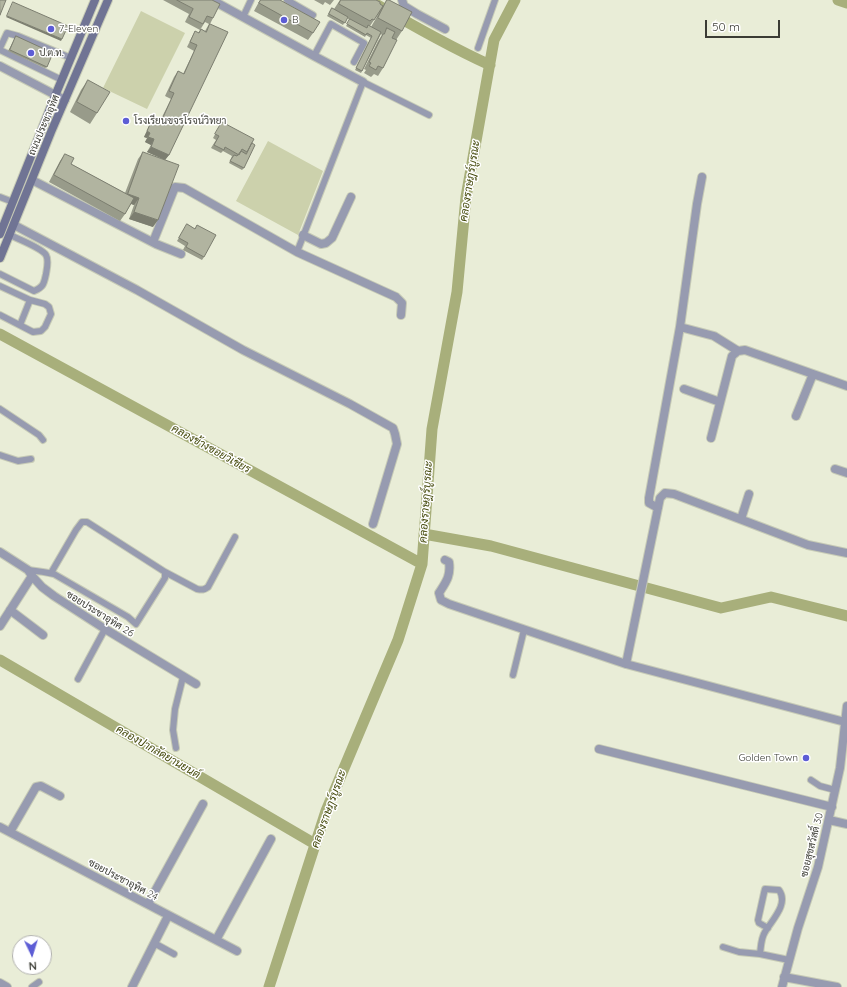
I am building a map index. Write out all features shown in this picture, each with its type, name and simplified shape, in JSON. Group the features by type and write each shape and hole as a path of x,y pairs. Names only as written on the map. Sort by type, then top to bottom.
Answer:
{"main road":[{"name":"ถนนประชาอุทิศ","path":"0,234 95,0"},
{"name":"ถนนประชาอุทิศ","path":"0,258 2,248 10,235 108,0"}],"street":[{"path":"212,0 363,82"},
{"path":"402,0 404,6 445,29"},
{"path":"0,66 65,100"},
{"path":"658,508 650,503 649,498 680,327 702,177"},
{"path":"32,180 153,242 181,254"},
{"path":"153,242 175,187 184,188 297,252 396,297 402,303 401,315"},
{"path":"303,235 321,244 332,238 351,197"},
{"path":"14,225 137,290 242,350 350,404 393,428 396,434 397,444 373,524"},
{"path":"680,327 714,336 738,351"},
{"path":"710,438 732,356 738,351 745,350 847,386"},
{"path":"796,416 813,374"},
{"path":"684,389 720,402"},
{"path":"835,469 847,473"},
{"path":"626,664 660,498 665,493 674,494 808,545 847,553"},
{"path":"741,519 749,494"},
{"name":"ซอยประชาอุทิศ 26","path":"0,552 30,573 42,587 54,596 196,684"},
{"path":"445,560 449,562 450,570 448,579 439,593 441,600 449,604 626,664 846,723"},
{"path":"0,626 30,573"},
{"path":"10,610 43,635"},
{"name":"ซอยสุขสวัสดิ์ 30","path":"782,987 798,928 818,867 835,790 844,769 847,706"},
{"path":"599,749 832,807"},
{"path":"10,832 36,787 41,786 60,796"},
{"path":"148,904 203,804"},
{"path":"829,820 847,824"},
{"name":"ซอยประชาอุทิศ 24","path":"0,826 237,952"},
{"path":"216,940 271,839"},
{"path":"132,987 168,916"},
{"path":"784,977 837,987"},
{"path":"0,983 7,987"}],"lane":[{"path":"243,16 251,0"},
{"path":"287,0 313,15"},
{"path":"478,48 495,0"},
{"path":"314,56 330,24 364,43 354,62"},
{"path":"62,80 0,49 6,33 18,36 71,58"},
{"path":"297,252 363,82 429,115"},
{"path":"0,197 13,202"},
{"path":"0,274 34,291 40,289 44,285 48,262 46,255 40,250 10,235"},
{"path":"0,286 30,300 45,304 49,307 50,314 45,327 41,331 33,332 0,315"},
{"path":"20,324 30,300"},
{"path":"0,409 39,435 43,440"},
{"path":"0,455 18,461 31,459"},
{"path":"51,573 76,530 82,522 87,522 165,572 197,589 205,590 235,537"},
{"path":"30,573 54,574 136,624 162,585 165,578 165,572"},
{"path":"78,678 105,629"},
{"path":"513,675 524,630"},
{"path":"176,748 173,730 175,709 183,677"},
{"path":"811,780 820,786 835,790"},
{"path":"760,954 762,938 768,928 780,907 782,901 782,895 779,890 766,889 764,892 758,920 759,923 768,928"},
{"path":"154,943 174,954"},
{"path":"723,948 789,960"},
{"path":"32,987 39,982"}],"green space":[{"path":"141,11 185,33 147,109 103,88"},
{"path":"268,141 323,171 298,235 236,201"}],"building":[{"path":"0,0 6,0 0,15"},
{"path":"177,0 212,0 220,4 213,18 207,16 203,24 189,17 193,9"},
{"path":"261,0 280,0 320,22 313,33 259,3"},
{"path":"341,0 376,0 383,6 374,20 372,19 370,21 339,4"},
{"path":"387,0 412,12 402,31 378,18"},
{"path":"13,2 68,26 62,39 7,16"},
{"path":"332,8 348,17 345,23 329,14"},
{"path":"350,19 367,28 368,25 381,32 362,71 356,68 372,36 367,33 366,35 347,24"},
{"path":"210,24 228,32 169,155 151,147 154,139 148,137 150,133 147,131 152,120 160,124 174,93 169,91 178,71 184,74 197,45 190,42 195,31 199,33 201,29 206,32"},
{"path":"387,28 395,32 392,38 397,40 383,68 378,66 376,70 369,66 371,63 369,62"},
{"path":"16,36 53,53 47,67 10,50"},
{"path":"88,80 110,92 97,113 77,102"},
{"path":"222,122 254,139 247,152 242,149 239,155 225,147 224,150 214,145 219,136 215,134"},
{"path":"252,143 255,145 244,168 230,161 234,155 237,156 241,151 246,154"},
{"path":"143,152 179,165 158,220 134,212 139,198 128,194"},
{"path":"65,154 74,158 71,164 134,198 125,214 54,175"},
{"path":"187,224 195,229 197,225 216,235 204,257 186,247 188,243 179,238"}],"waterway":[{"path":"369,0 413,26 490,65"},
{"name":"คลองราษฎร์บูรณะ","path":"269,987 326,811 398,640 422,564 432,429 457,292 466,197 494,40 515,0"},
{"path":"838,0 847,3"},
{"name":"คลองข้างซอยวิเชียร","path":"0,334 422,564"},
{"path":"424,534 491,546 721,608 771,597 847,616"},
{"name":"คลองปากลัดยานยนต์","path":"0,660 315,844"}],"place":[{"name":"B","path":"284,20"},
{"name":"7-Eleven","path":"51,29"},
{"name":"ป.ต.ท.","path":"31,53"},
{"name":"โรงเรียนขจรโรจน์วิทยา","path":"126,121"},
{"name":"Golden Town","path":"806,758"}]}
